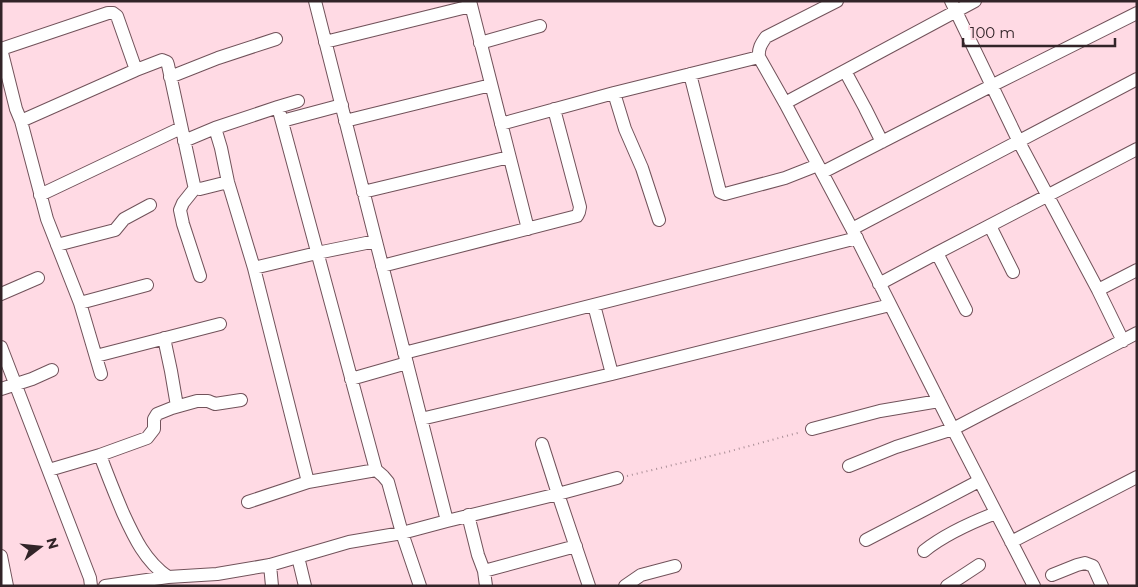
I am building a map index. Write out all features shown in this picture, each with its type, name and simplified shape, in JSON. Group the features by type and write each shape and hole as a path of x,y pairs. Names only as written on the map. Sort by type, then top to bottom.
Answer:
{"street":[{"path":"315,1 447,521"},
{"path":"837,1 766,37 758,52 759,57 855,234 952,429 1034,586"},
{"path":"785,103 845,71 953,6 975,1"},
{"path":"325,42 470,4 528,229"},
{"path":"953,6 1019,142 1123,341"},
{"path":"101,374 80,303 47,219 1,49 108,13 113,7 136,70"},
{"path":"690,74 721,194 725,194 820,169 882,142 1137,14"},
{"path":"480,43 540,26"},
{"path":"170,77 218,58 276,39"},
{"path":"501,124 614,93 759,57"},
{"path":"21,121 136,70 162,60 167,62 195,188 180,210 200,276"},
{"path":"845,71 866,108 882,142"},
{"path":"351,379 406,358 855,234 1019,142 1137,80"},
{"path":"345,121 491,85"},
{"path":"614,93 625,129 642,168 659,220"},
{"path":"184,141 215,128 298,101"},
{"path":"282,121 342,105"},
{"path":"278,107 376,470 388,482 402,533 420,586"},
{"path":"382,266 577,216 580,207 554,109"},
{"path":"40,195 181,128"},
{"path":"215,128 228,182 254,268 308,482"},
{"path":"880,284 1137,149"},
{"path":"364,192 509,157"},
{"path":"195,188 200,189 228,182"},
{"path":"57,245 116,230 124,219 150,206"},
{"path":"990,226 1013,272"},
{"path":"254,268 376,241"},
{"path":"937,253 966,310"},
{"path":"1098,290 1137,270"},
{"path":"1,294 38,278"},
{"path":"80,303 147,285"},
{"path":"594,305 612,374"},
{"path":"421,419 890,305"},
{"path":"96,356 220,324"},
{"path":"849,466 896,447 952,429 1137,334"},
{"path":"164,338 172,371 177,406"},
{"path":"1,348 90,578 91,586"},
{"path":"1,389 52,370"},
{"path":"48,470 147,438 154,429 154,419 157,414 177,406 197,401 208,401 215,404 241,400"},
{"path":"812,428 880,411 939,402"},
{"path":"542,444 589,586"},
{"path":"100,454 112,489 135,538 160,572 168,577"},
{"path":"248,502 308,482 376,470"},
{"path":"1011,542 1137,477"},
{"path":"105,586 168,577 217,574 270,565 349,542 402,533 617,478"},
{"path":"866,540 979,480"},
{"path":"924,551 936,541 962,527 996,513"},
{"path":"468,515 484,571 486,586"},
{"path":"484,571 576,546"},
{"path":"1,556 7,586"},
{"path":"298,557 305,586"},
{"path":"1052,575 1085,563 1093,566 1102,586"},
{"path":"270,565 272,586"},
{"path":"947,586 979,565"},
{"path":"625,586 641,575 675,566"}],"path":[{"path":"617,478 727,452 812,428"}]}
